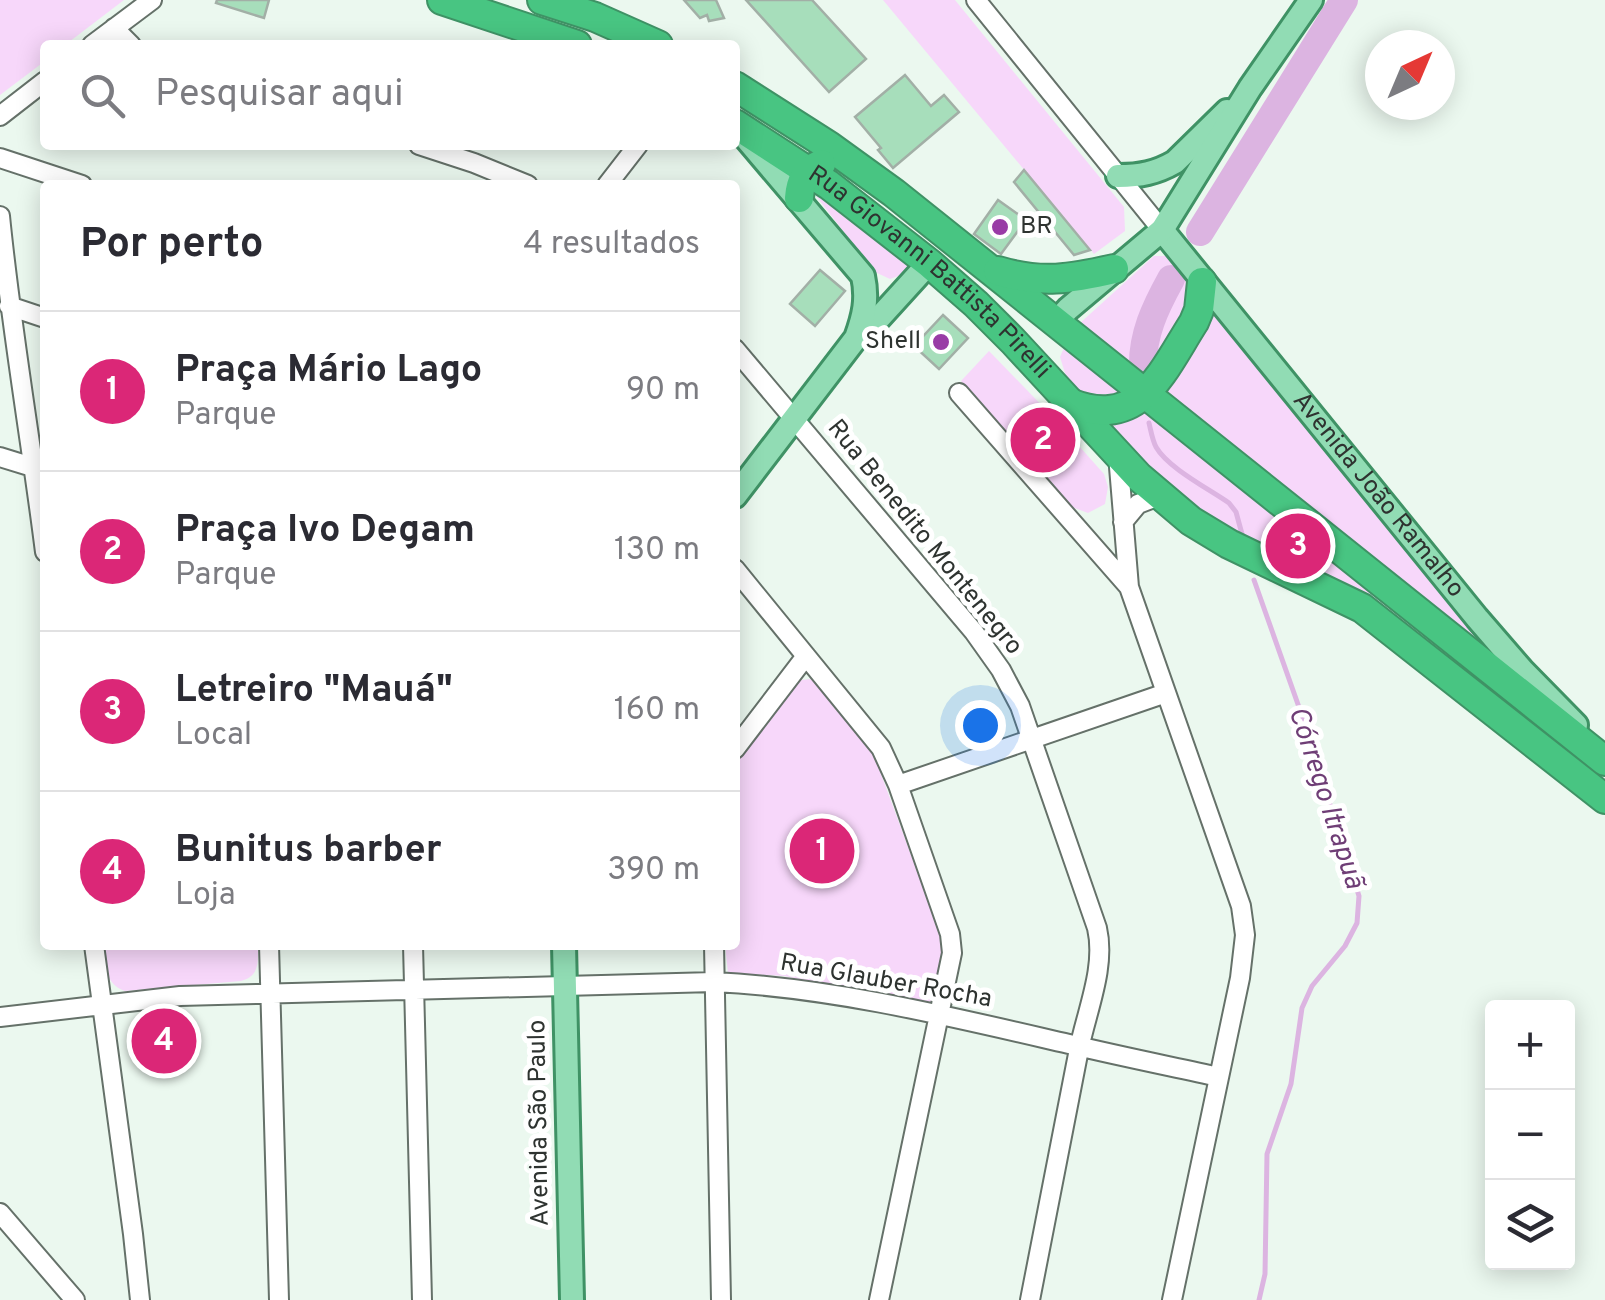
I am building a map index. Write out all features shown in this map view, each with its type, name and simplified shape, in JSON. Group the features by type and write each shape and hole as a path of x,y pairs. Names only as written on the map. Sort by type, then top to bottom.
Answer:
{"highway":[{"path":"442,0 562,40"},
{"path":"542,0 595,17 647,40"},
{"name":"Rua Giovanni Battista Pirelli","path":"740,89 894,193 1144,394"},
{"name":"Rua Giovanni Battista Pirelli","path":"740,128 809,171 929,262 976,304 1159,496 1209,533 1372,615 1605,799"},
{"path":"799,198 802,179 820,164 837,166 867,188 894,193"},
{"path":"929,262 936,246 937,226"},
{"path":"992,269 1017,277 1053,280 1114,269"},
{"path":"1069,402 1103,412 1125,408 1144,394 1194,322 1200,310 1202,282"},
{"path":"1042,373 1046,340 1056,322"},
{"name":"Avenida João Ramalho","path":"1144,394 1605,758"}],"main road":[{"path":"1056,322 1162,230 1310,0"},
{"path":"1118,176 1149,174 1175,162 1250,88"},
{"path":"740,131 864,276 906,290"},
{"name":"Avenida João Ramalho","path":"1162,230 1476,618 1605,758"},
{"path":"740,490 856,338 870,329 929,262"},
{"path":"856,338 866,305 864,276"},
{"name":"Avenida São Paulo","path":"564,950 572,1300"}],"street":[{"path":"98,40 152,0"},
{"path":"976,0 1162,230"},
{"path":"114,28 126,40"},
{"path":"1,116 40,85"},
{"path":"434,150 516,180"},
{"path":"611,180 634,150"},
{"path":"0,158 67,180"},
{"path":"0,216 9,306 40,470 0,457"},
{"path":"9,306 40,316"},
{"name":"Rua Benedito Montenegro","path":"740,355 988,651 1010,686 1032,739 1100,945 1030,1300"},
{"path":"959,393 1129,587"},
{"path":"1118,455 1129,587 1241,906 1245,935 1240,978 1172,1300"},
{"path":"1123,522 1138,504 1159,496"},
{"path":"740,576 881,748 898,784 950,934 952,953 879,1300"},
{"path":"740,742 806,656"},
{"path":"898,784 1166,693"},
{"path":"95,950 140,1300"},
{"path":"270,950 279,1300"},
{"path":"413,950 422,1300"},
{"path":"714,950 720,1300"},
{"name":"Rua Glauber Rocha","path":"0,1016 180,996 714,982 784,986 939,1014 1219,1077"},
{"path":"0,1213 75,1300"}],"shaded area":[{"path":"0,0 124,0 72,40 40,40 40,65 0,95"},
{"path":"883,0 955,0 1124,207 1125,231 1094,254"},
{"path":"816,192 912,265 906,273 890,279 875,272"},
{"path":"1154,256 1168,256 1494,655 1488,691 1194,514 1073,399 1060,357 1069,336"},
{"path":"989,351 1104,474 1108,487 1105,504 1088,513 1072,507 961,381"},
{"path":"802,680 818,684 878,766 941,936 942,952 931,1005 784,976 728,973 726,950 740,950 740,757 794,685"},
{"path":"104,950 258,950 255,972 241,981 125,991 113,984"}],"building":[{"path":"269,0 264,18 216,3"},
{"path":"684,0 716,0 724,18 700,18"},
{"path":"746,0 812,0 866,59 829,92"},
{"path":"905,75 931,106 944,95 959,112 893,168 855,117"},
{"path":"1024,170 1090,250 1074,255 1014,182"},
{"name":"BR","path":"998,200 1026,220 1001,254 974,234"},
{"path":"820,270 845,291 815,326 790,304"},
{"name":"Shell","path":"943,315 968,338 939,369 914,346"},
{"path":"177,1011 185,1067 163,1070 154,1014"}],"waterway":[{"name":"Córrego Itrapuã","path":"1200,232 1344,0"},
{"name":"Córrego Itrapuã","path":"1143,368 1151,322 1171,279"},
{"name":"Córrego Itrapuã","path":"1149,423 1162,455 1229,503 1242,534"},
{"name":"Córrego Itrapuã","path":"1254,580 1359,896 1357,923 1345,946 1312,986 1302,1008 1291,1084 1267,1154 1265,1274 1259,1300"}],"place":[{"name":"BR","path":"1000,227"},
{"name":"Shell","path":"941,342"},
{"name":"Praça Ivo Degam","path":"1043,440"},
{"name":"Letreiro \"Mauá\"","path":"1298,546"},
{"name":"Praça Mário Lago","path":"822,851"},
{"name":"Bunitus barber","path":"164,1041"}]}
